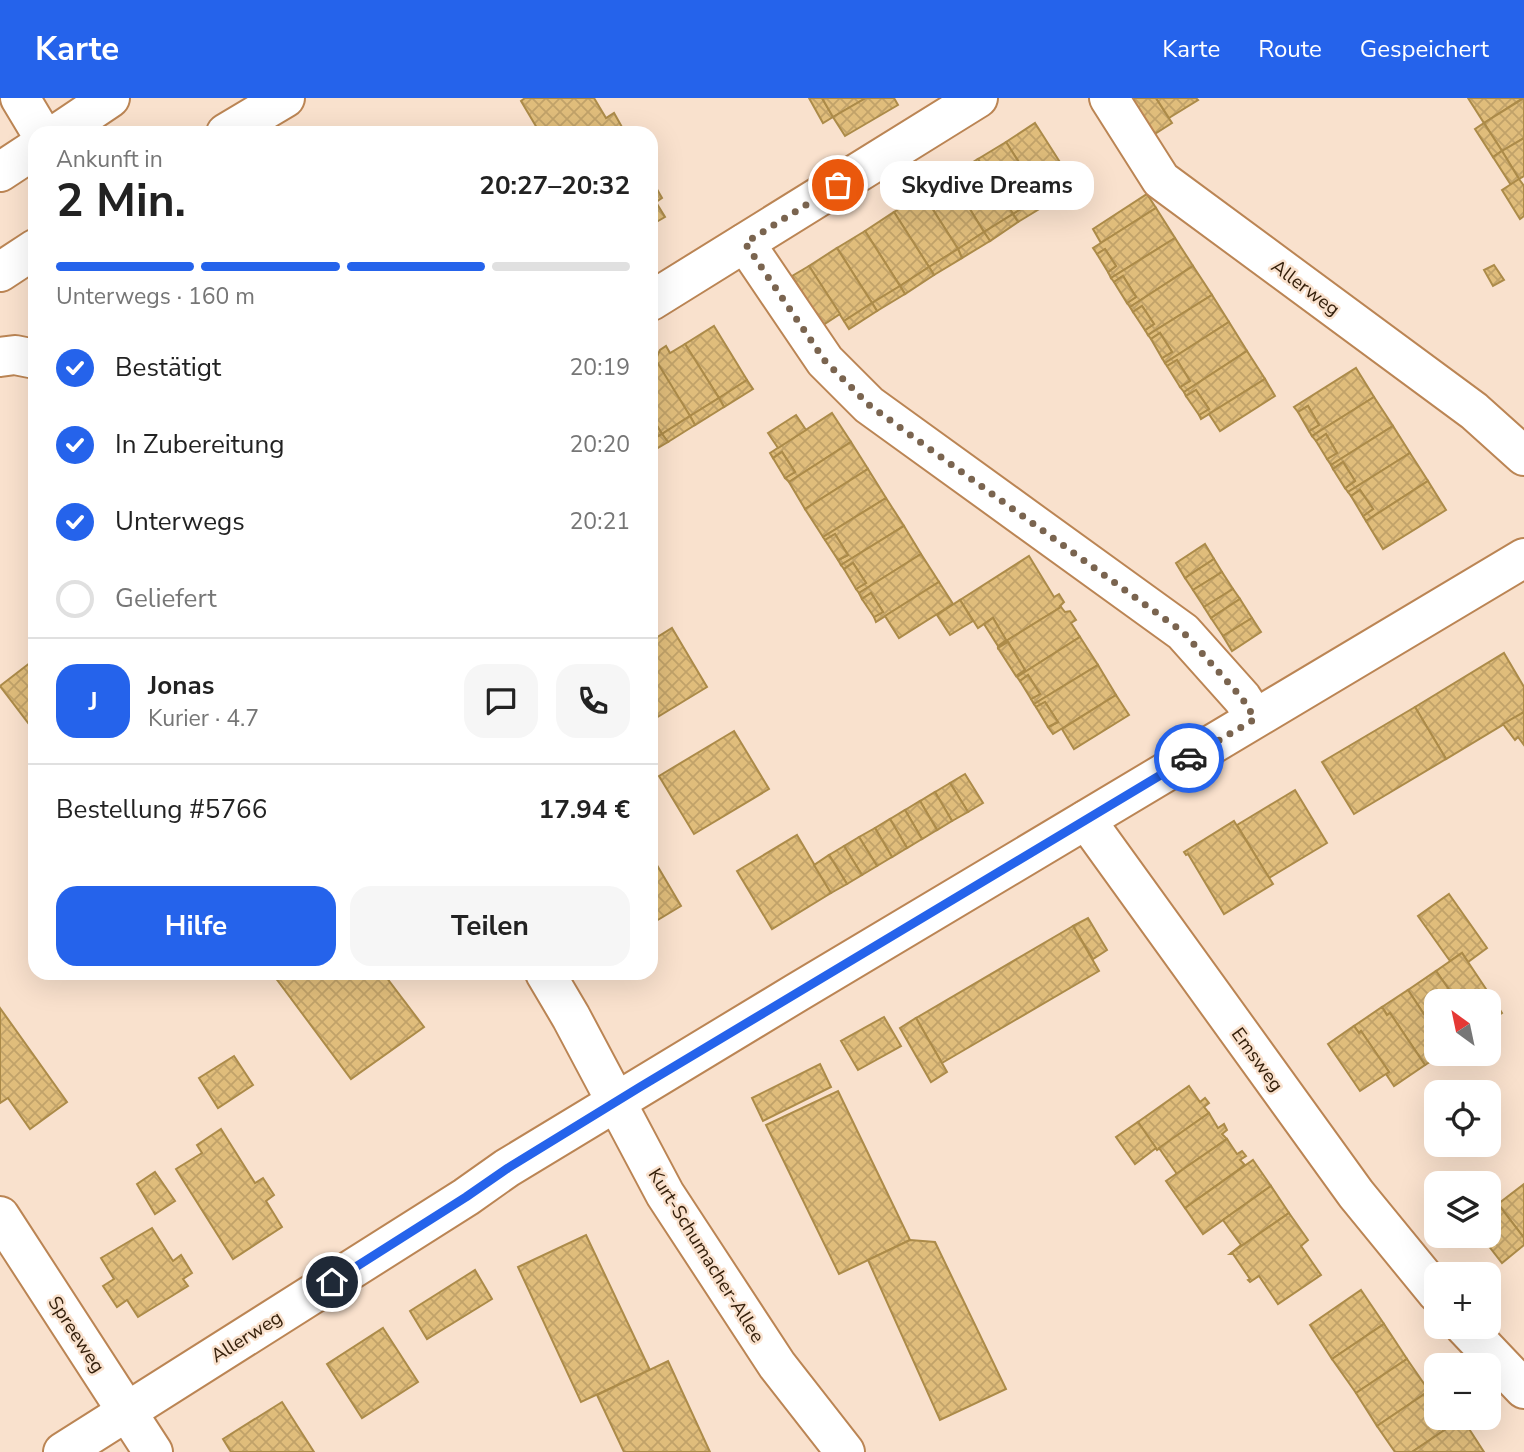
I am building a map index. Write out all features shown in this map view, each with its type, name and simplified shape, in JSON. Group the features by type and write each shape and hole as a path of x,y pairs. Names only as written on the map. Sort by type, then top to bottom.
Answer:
{"street":[{"path":"20,98 37,126"},
{"path":"68,126 110,98"},
{"path":"238,126 285,98"},
{"path":"658,297 978,98"},
{"name":"Allerweg","path":"1109,98 1161,180 1474,411 1524,456"},
{"path":"0,172 28,154"},
{"path":"745,243 825,361 869,405 1183,632 1242,698 1255,719"},
{"path":"0,272 28,254"},
{"path":"0,357 15,355 28,358"},
{"name":"Allerweg","path":"63,1452 616,1102 1255,719 1519,570"},
{"name":"Emsweg","path":"1086,820 1356,1194 1424,1277"},
{"name":"Kurt-Schumacher-Allee","path":"549,980 665,1194 778,1365 845,1452"},
{"name":"Spreeweg","path":"0,1216 153,1452"},
{"path":"1476,1339 1524,1390"}],"building":[{"path":"525,98 594,98 606,118 614,113 621,126 536,126 521,101"},
{"path":"809,98 822,98 833,117 823,123"},
{"path":"822,98 866,98 833,117"},
{"path":"866,98 894,98 898,105 845,136 833,117"},
{"path":"1130,98 1156,98 1172,123 1153,135"},
{"path":"1156,98 1196,98 1198,100 1169,118"},
{"path":"1468,98 1523,98 1484,123"},
{"path":"1524,98 1524,138 1502,151 1484,123"},
{"path":"1035,123 1070,178 1041,197 1006,142"},
{"path":"1484,123 1502,151 1493,157 1475,129"},
{"path":"1524,138 1524,176 1519,179 1502,151"},
{"path":"1006,142 1041,197 1013,214 978,159"},
{"path":"1502,151 1519,179 1511,185 1493,157"},
{"path":"978,159 1013,214 984,232 950,177"},
{"path":"950,177 984,232 958,249 923,194"},
{"path":"1070,178 1075,186 1046,205 1041,197"},
{"path":"1519,179 1524,186 1524,216 1520,219 1502,190"},
{"path":"923,194 958,249 929,267 894,212"},
{"path":"1147,194 1156,208 1101,243 1093,229"},
{"path":"1041,197 1046,205 1018,222 1013,214"},
{"path":"658,206 665,217 658,221"},
{"path":"1156,208 1175,238 1111,278 1108,272 1116,266 1105,249 1097,254 1093,248"},
{"path":"894,212 929,267 900,286 865,231"},
{"path":"1013,214 1018,222 990,241 984,232"},
{"path":"865,231 900,286 872,303 837,248"},
{"path":"984,232 990,241 962,258 958,249"},
{"path":"1175,238 1193,266 1130,307 1127,303 1136,297 1123,276 1114,282 1111,278"},
{"path":"837,248 872,303 844,321 809,266"},
{"path":"958,249 962,258 934,275 929,267"},
{"path":"1105,249 1116,266 1108,272 1097,254"},
{"path":"1494,265 1504,280 1493,286 1484,270"},
{"path":"809,266 840,314 823,325 792,276"},
{"path":"1193,266 1212,295 1148,335 1145,330 1154,324 1142,306 1133,312 1130,307"},
{"path":"929,267 934,275 905,294 900,286"},
{"path":"1123,276 1136,297 1127,303 1114,282"},
{"path":"900,286 905,294 877,311 872,303"},
{"path":"1212,295 1229,322 1165,363 1162,358 1172,352 1160,333 1151,339 1148,335"},
{"path":"872,303 877,311 849,329 844,321"},
{"path":"1142,306 1154,324 1145,330 1133,312"},
{"path":"1229,322 1247,351 1184,392 1180,387 1190,381 1177,360 1167,366 1165,363"},
{"path":"714,326 747,380 719,398 685,344"},
{"path":"1160,333 1172,352 1162,358 1151,339"},
{"path":"685,344 719,398 690,416 658,366 660,350 666,346 670,353"},
{"path":"1247,351 1265,379 1201,419 1199,415 1209,409 1196,390 1186,396 1184,392"},
{"path":"1177,360 1190,381 1180,387 1167,366"},
{"path":"658,364 690,416 662,434 658,427"},
{"path":"1356,368 1374,397 1312,436 1309,431 1319,425 1308,406 1298,412 1294,407"},
{"path":"1265,379 1275,396 1220,431 1209,414"},
{"path":"747,380 753,389 724,407 719,398"},
{"path":"1196,390 1209,409 1199,415 1186,396"},
{"path":"1374,397 1393,426 1331,465 1327,459 1337,453 1326,434 1316,441 1312,436"},
{"path":"719,398 724,407 695,425 690,416"},
{"path":"1308,406 1319,425 1309,431 1298,412"},
{"path":"832,413 851,442 789,482 785,478 795,472 782,452 773,458 770,453"},
{"path":"796,415 806,430 778,448 768,433"},
{"path":"690,416 695,425 668,442 662,434"},
{"path":"1393,426 1410,453 1348,492 1345,488 1355,481 1343,462 1333,469 1331,465"},
{"path":"662,434 668,442 658,448 658,436"},
{"path":"1326,434 1337,453 1327,459 1316,441"},
{"path":"851,442 868,469 805,509 789,482"},
{"path":"782,452 795,472 785,478 773,458"},
{"path":"1410,453 1428,481 1366,521 1363,516 1373,509 1360,490 1351,496 1348,492"},
{"path":"1343,462 1355,481 1345,488 1333,469"},
{"path":"868,469 886,498 823,537 805,509"},
{"path":"1428,481 1446,510 1383,549 1366,521"},
{"path":"1360,490 1373,509 1363,516 1351,496"},
{"path":"886,498 904,526 841,565 838,560 848,555 835,534 825,540 823,537"},
{"path":"904,526 921,554 859,593 856,589 866,583 853,563 844,569 841,565"},
{"path":"835,534 848,555 838,560 825,540"},
{"path":"1205,544 1214,559 1185,578 1176,563"},
{"path":"921,554 939,582 876,622 874,617 883,612 871,593 862,599 859,593"},
{"path":"1029,556 1054,597 1059,594 1064,602 1061,607 998,646 1006,640 993,618 978,628 960,600"},
{"path":"1214,559 1222,572 1193,590 1185,578"},
{"path":"853,563 866,583 856,589 844,569"},
{"path":"1222,572 1233,589 1204,607 1193,590"},
{"path":"939,582 953,604 899,638 885,616"},
{"path":"1233,589 1240,599 1211,618 1204,607"},
{"path":"871,593 883,612 874,617 862,599"},
{"path":"1240,599 1252,618 1223,636 1211,618"},
{"path":"960,600 973,621 950,635 937,615"},
{"path":"1061,607 1065,612 1070,611 1076,620 1071,623 1080,637 1017,677 1025,670 1008,642 998,646"},
{"path":"993,618 1006,640 998,646 984,624"},
{"path":"1252,618 1261,632 1232,651 1223,636"},
{"path":"672,628 707,687 658,717 658,637"},
{"path":"1080,637 1098,665 1034,704 1031,699 1040,694 1028,675 1020,681 1017,677"},
{"path":"1008,642 1025,670 1016,676 998,648"},
{"path":"1504,653 1524,687 1524,712 1446,759 1415,707"},
{"path":"28,664 28,723 0,686"},
{"path":"1098,665 1116,695 1053,734 1048,727 1058,722 1045,702 1036,707 1034,704"},
{"path":"1028,675 1040,694 1031,699 1020,681"},
{"path":"1116,695 1129,715 1074,749 1062,729"},
{"path":"1045,702 1058,722 1048,727 1036,707"},
{"path":"1415,707 1446,759 1354,814 1322,762"},
{"path":"1524,712 1524,745 1518,737 1515,740 1503,724"},
{"path":"734,731 769,789 694,834 659,776"},
{"path":"965,774 983,803 968,812 950,783"},
{"path":"950,783 968,812 952,821 935,792"},
{"path":"1295,790 1327,843 1269,878 1237,825"},
{"path":"935,792 952,821 937,830 920,801"},
{"path":"920,801 937,830 922,839 905,810"},
{"path":"905,810 922,839 907,848 890,819"},
{"path":"890,819 907,848 892,857 875,828"},
{"path":"1234,821 1273,884 1224,914 1188,854 1184,852"},
{"path":"875,828 892,857 877,866 859,837"},
{"path":"797,835 831,893 772,929 737,871"},
{"path":"859,837 877,866 862,875 844,846"},
{"path":"844,846 862,875 847,884 829,855"},
{"path":"829,855 847,884 831,893 814,865"},
{"path":"658,867 681,906 658,920"},
{"path":"1449,894 1487,948 1468,962 1462,953 1450,961 1418,916"},
{"path":"1088,918 1107,950 1093,959 1073,926"},
{"path":"1073,926 1099,971 942,1063 916,1018"},
{"path":"1462,953 1486,989 1449,989 1436,971"},
{"path":"1436,971 1449,989 1424,989 1424,1014 1408,990"},
{"path":"277,980 388,980 424,1027 351,1079"},
{"path":"1408,990 1424,1014 1424,1064 1390,1013 1387,1015 1382,1007"},
{"path":"1382,1007 1387,1015 1390,1013 1424,1066 1394,1086 1386,1074 1389,1072 1361,1031 1359,1033 1354,1026"},
{"path":"0,1008 67,1102 30,1129 8,1098 0,1103"},
{"path":"884,1017 901,1046 858,1070 841,1041"},
{"path":"916,1018 947,1072 931,1082 900,1028"},
{"path":"1354,1026 1359,1033 1361,1031 1389,1072 1360,1091 1328,1044"},
{"path":"234,1056 253,1085 218,1108 199,1078"},
{"path":"820,1064 831,1087 763,1121 752,1098"},
{"path":"1189,1086 1200,1102 1205,1098 1209,1103 1204,1107 1209,1113 1157,1150 1138,1122"},
{"path":"838,1091 910,1240 839,1274 766,1125"},
{"path":"1209,1113 1218,1128 1224,1124 1227,1130 1222,1134 1227,1139 1177,1174 1159,1148"},
{"path":"1138,1122 1156,1148 1135,1164 1116,1137"},
{"path":"221,1129 255,1183 263,1178 274,1195 266,1201 282,1227 233,1259 176,1169 202,1153 197,1145"},
{"path":"1227,1139 1237,1154 1242,1151 1246,1156 1240,1160 1245,1165 1185,1208 1166,1181"},
{"path":"1253,1160 1271,1186 1203,1234 1185,1208"},
{"path":"155,1172 175,1201 155,1214 137,1184"},
{"path":"1524,1184 1524,1238 1501,1208 1501,1202"},
{"path":"1271,1186 1289,1213 1230,1254 1241,1245 1223,1220"},
{"path":"1501,1208 1524,1238 1524,1245 1502,1263 1490,1248 1501,1248"},
{"path":"1289,1213 1308,1240 1301,1246 1321,1275 1278,1304 1259,1276 1250,1282 1233,1254 1230,1254"},
{"path":"152,1228 173,1261 181,1255 192,1273 183,1279 188,1286 138,1317 127,1300 117,1307 103,1286 114,1279 101,1258"},
{"path":"586,1235 650,1370 581,1402 518,1267"},
{"path":"910,1240 935,1242 1006,1389 940,1420 868,1260"},
{"path":"475,1270 492,1299 427,1339 410,1311"},
{"path":"1361,1290 1384,1324 1332,1359 1310,1325"},
{"path":"1384,1324 1407,1359 1356,1393 1332,1359"},
{"path":"383,1328 418,1382 362,1418 327,1364"},
{"path":"1407,1359 1424,1384 1424,1394 1377,1426 1356,1393"},
{"path":"668,1361 710,1452 624,1452 597,1395"},
{"path":"1424,1394 1424,1430 1445,1430 1412,1452 1395,1452 1377,1426"},
{"path":"282,1402 314,1452 231,1452 223,1439"},
{"path":"1445,1430 1470,1430 1484,1452 1412,1452"}],"way so far":[{"path":"838,185 745,243 825,361 869,405 1183,632 1242,698 1255,719 1189,758"}],"place":[{"name":"Skydive Dreams","path":"838,185"}],"route":[{"path":"332,1282 508,1168 640,1087 1189,758"}]}
